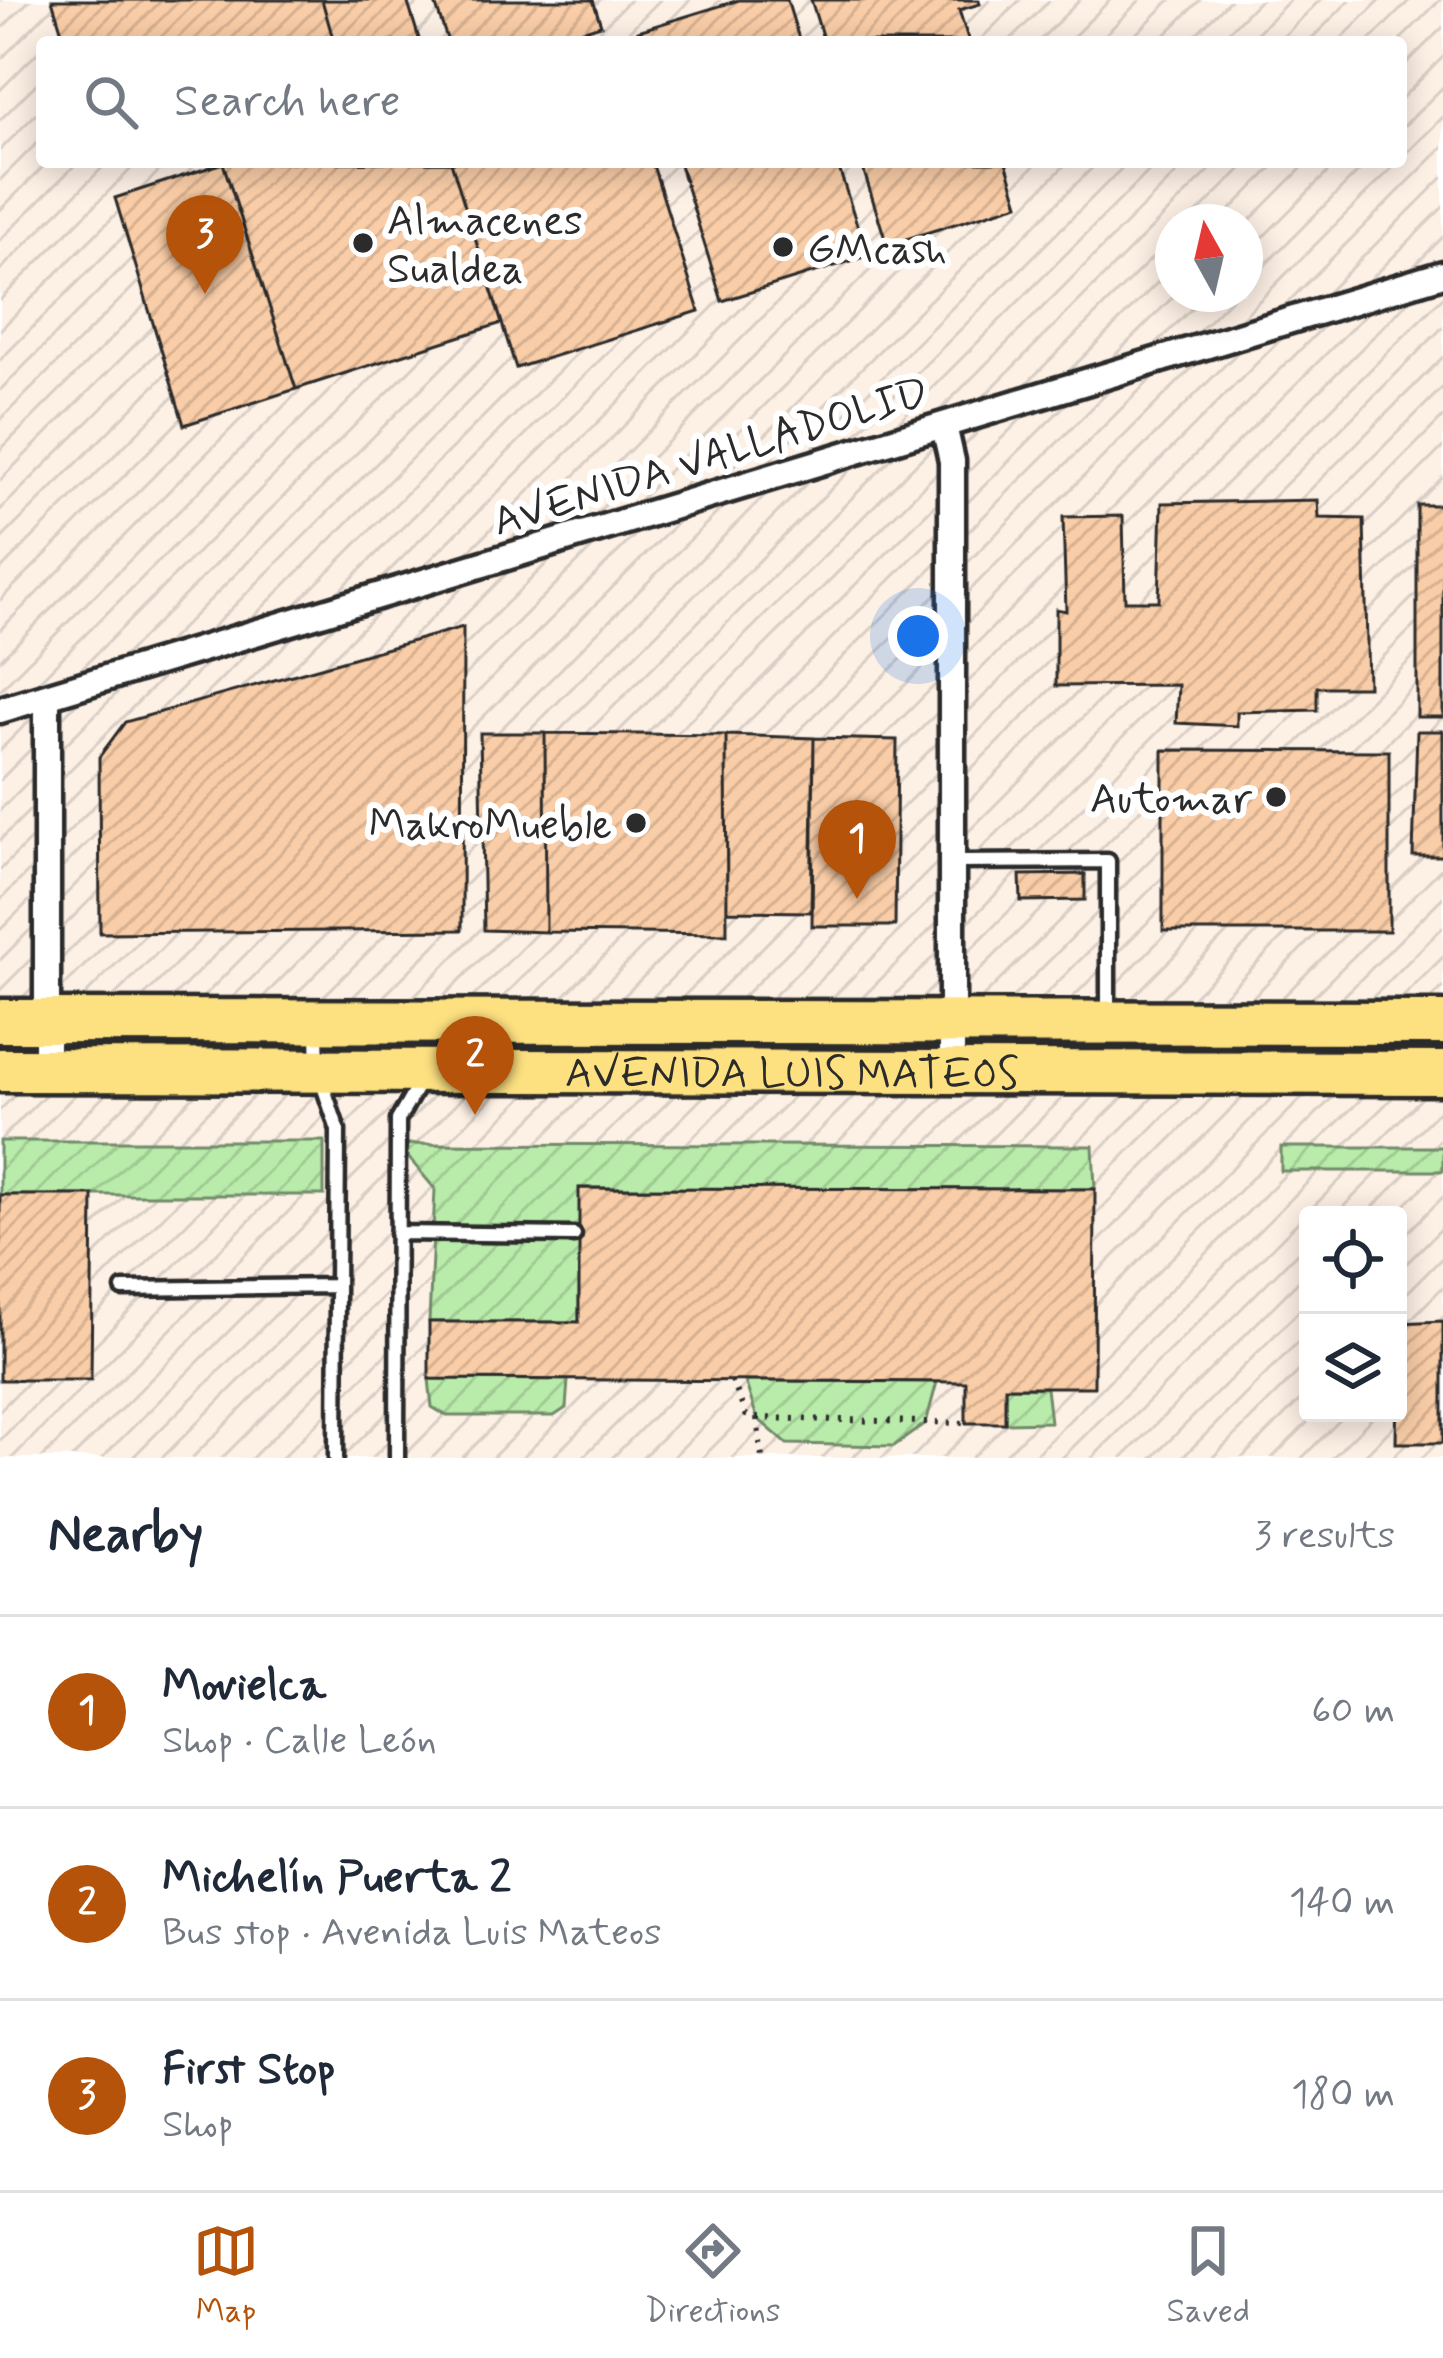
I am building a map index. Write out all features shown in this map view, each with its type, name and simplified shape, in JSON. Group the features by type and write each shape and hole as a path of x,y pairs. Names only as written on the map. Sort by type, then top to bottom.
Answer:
{"highway":[{"name":"AVENIDA LUIS MATEOS","path":"0,1021 1443,1023"},
{"name":"AVENIDA LUIS MATEOS","path":"0,1070 1443,1073"}],"street":[{"name":"AVENIDA VALLADOLID","path":"0,710 1443,274"},
{"path":"944,426 952,461 952,1072"},
{"path":"47,696 47,1070"}],"lane":[{"path":"954,862 1108,861 1108,1022"},
{"path":"317,1020 318,1071 338,1130 337,1458"},
{"path":"397,1458 398,1120 429,1070"},
{"path":"398,1233 574,1235"},
{"path":"123,1289 336,1286"}],"path":[{"path":"732,1381 746,1415 757,1418 966,1423"},
{"path":"757,1418 761,1458"}],"shaded area":[{"path":"0,0 1443,0 1443,1458 0,1458"}],"green space":[{"path":"0,1141 324,1141 324,1195 0,1195"},
{"path":"397,1144 1093,1146 1095,1189 580,1188 579,1322 429,1322 435,1189"},
{"path":"1281,1147 1443,1147 1443,1171 1281,1171"},
{"path":"429,1379 568,1380 566,1408 554,1416 447,1416 432,1407"},
{"path":"745,1381 937,1382 926,1423 894,1446 787,1444 757,1418"},
{"path":"1005,1387 1046,1388 1050,1422 1005,1423"}],"building":[{"path":"52,0 322,0 332,36 63,36"},
{"path":"322,0 407,0 418,36 332,36"},
{"path":"434,0 593,0 601,25 564,36 446,36"},
{"path":"739,0 787,0 798,36 639,36 638,31"},
{"path":"811,0 979,0 980,4 959,10 967,36 822,36"},
{"path":"208,168 225,168 296,389 184,425 115,198"},
{"name":"Almacenes Sualdea","path":"225,168 453,168 502,323 296,389"},
{"path":"453,168 654,168 699,311 516,368"},
{"path":"681,168 839,168 867,256 722,301"},
{"path":"863,168 1008,168 1019,204 887,245"},
{"path":"1318,500 1319,518 1364,519 1368,687 1317,687 1317,710 1237,712 1237,726 1176,723 1178,685 1056,686 1056,609 1066,611 1063,517 1123,516 1125,601 1159,601 1162,503"},
{"path":"1417,505 1443,505 1443,717 1417,717"},
{"path":"463,627 462,930 100,933 99,757 125,722"},
{"path":"1417,731 1443,731 1443,856 1413,856"},
{"path":"480,733 545,733 546,932 484,930"},
{"name":"MakroMueble","path":"545,733 726,735 727,934 546,932"},
{"path":"726,735 814,738 811,912 727,911"},
{"path":"814,738 897,740 895,926 812,926"},
{"name":"Automar","path":"1163,750 1389,751 1389,931 1163,931"},
{"path":"1085,874 1085,900 1021,901 1020,875"},
{"path":"579,1188 1095,1189 1094,1387 1005,1387 1005,1423 966,1423 966,1382 429,1379 429,1322 579,1322"},
{"path":"0,1195 93,1195 91,1380 0,1380"},
{"path":"1443,1321 1443,1443 1396,1443 1396,1422 1407,1422 1407,1323"}],"place":[{"name":"Almacenes Sualdea","path":"363,243"},
{"name":"GMcash","path":"783,247"},
{"name":"First Stop","path":"205,294"},
{"name":"Automar","path":"1276,797"},
{"name":"MakroMueble","path":"636,823"},
{"name":"Movielca","path":"857,899"},
{"name":"Michelín Puerta 2","path":"475,1115"}]}
